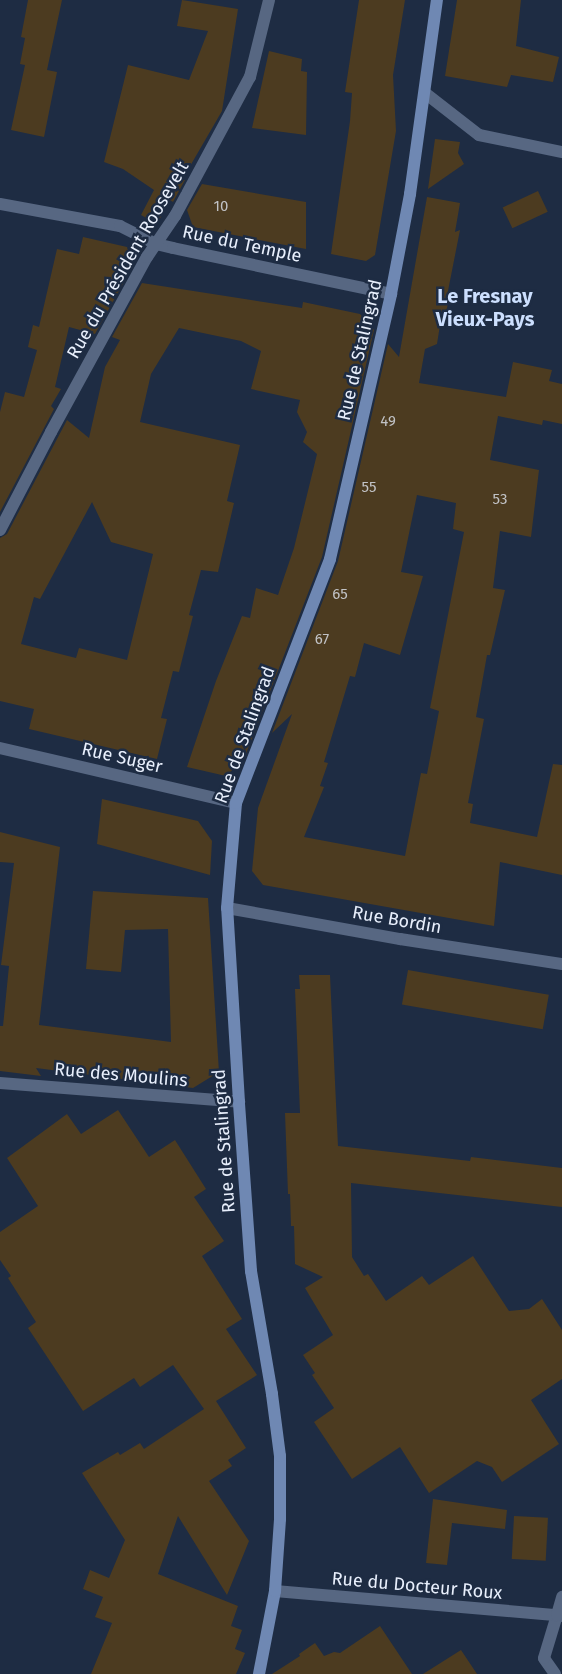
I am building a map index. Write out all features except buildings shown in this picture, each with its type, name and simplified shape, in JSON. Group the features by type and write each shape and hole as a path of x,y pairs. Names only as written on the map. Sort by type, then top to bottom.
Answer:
{"main road":[{"name":"Rue de Stalingrad","path":"259,1674 275,1591 280,1519 280,1456 272,1394 251,1271 239,1102 227,908 236,803 330,558 391,294 410,194 437,0"}],"street":[{"name":"Rue du Président Roosevelt","path":"0,530 51,432 156,244 175,216 250,77 269,0"},
{"path":"425,93 479,135 562,152"},
{"name":"Rue du Temple","path":"0,204 120,226 156,244 391,294"},
{"name":"Rue Suger","path":"0,748 236,803"},
{"name":"Rue Bordin","path":"227,908 400,939 562,964"},
{"name":"Rue des Moulins","path":"0,1083 239,1102"},
{"name":"Rue du Docteur Roux","path":"275,1591 560,1616"},
{"path":"555,1674 544,1658 560,1616 562,1597"}],"district":[{"name":"Le Fresnay Vieux-Pays","path":"485,308"}]}
